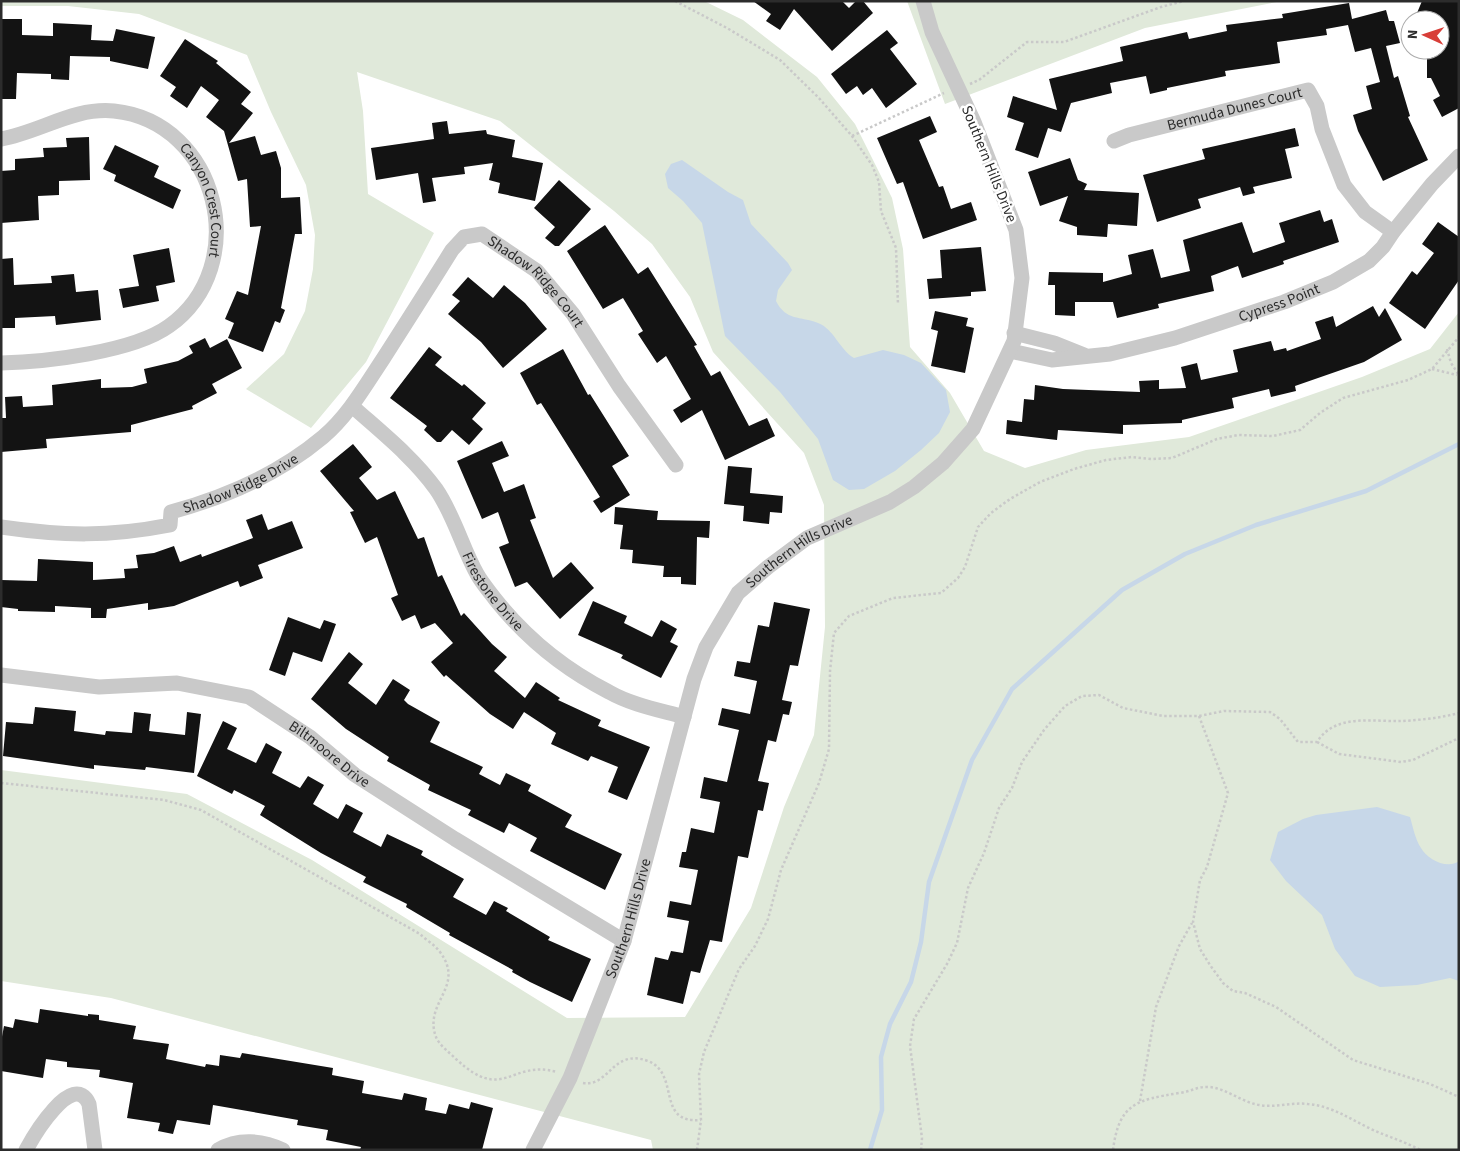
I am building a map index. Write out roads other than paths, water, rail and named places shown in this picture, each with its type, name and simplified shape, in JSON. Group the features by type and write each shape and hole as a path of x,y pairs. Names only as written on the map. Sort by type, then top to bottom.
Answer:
{"street":[{"name":"Southern Hills Drive","path":"533,1150 570,1078 624,941 694,679 706,647 738,593 775,561 807,538 890,502 914,487 944,463 973,430 1010,351 1022,278 1016,230 994,172 932,32 923,1"},
{"name":"Bermuda Dunes Court","path":"1114,142 1129,134 1308,90 1317,106 1322,129 1344,185 1365,212 1392,232"},
{"name":"Canyon Crest Court","path":"1,139 17,136 74,115 112,111 144,119 170,132 197,160 211,190 215,208 215,254 204,285 190,307 162,331 131,344 35,362 1,363"},
{"name":"Cypress Point","path":"1010,351 1052,360 1110,354 1174,338 1284,302 1333,282 1369,261 1383,247 1392,232 1432,184 1459,156"},
{"name":"Shadow Ridge Court","path":"352,406 452,250 464,237 482,234 514,253 542,277 573,314 619,386 676,465"},
{"name":"Cypress Point","path":"1014,333 1054,343 1086,355"},
{"name":"Firestone Drive","path":"352,406 416,465 436,489 446,505 478,576 512,621 537,644 573,671 610,693 640,705 684,717"},
{"name":"Shadow Ridge Drive","path":"1,527 83,536 140,531 170,525 171,512 204,503 240,489 280,467 324,437 352,406"},
{"name":"Biltmoore Drive","path":"1,675 99,687 177,683 249,697 310,737 355,775 624,941"},
{"path":"26,1150 39,1127 55,1108 67,1098 80,1096 86,1099 89,1104 95,1150"},
{"path":"218,1150 228,1144 249,1142 270,1145 283,1150"}],"water":[{"path":"682,160 728,192 743,200 751,224 788,263 792,270 778,290 776,301 784,312 824,326 844,350 854,358 883,350 904,355 921,363 946,390 950,412 939,433 895,471 864,489 849,490 833,480 818,439 780,392 725,336 702,223 683,201 668,188 665,174 671,164"},
{"path":"1377,807 1410,817 1419,844 1432,859 1443,864 1459,861 1459,981 1450,978 1417,985 1380,987 1355,976 1335,949 1322,915 1286,881 1270,860 1278,832 1303,819 1316,815"}],"waterway":[{"path":"870,1150 882,1110 881,1057 890,1024 911,982 921,942 929,882 972,760 1012,689 1122,590 1185,554 1256,525 1366,491 1459,444"}]}
